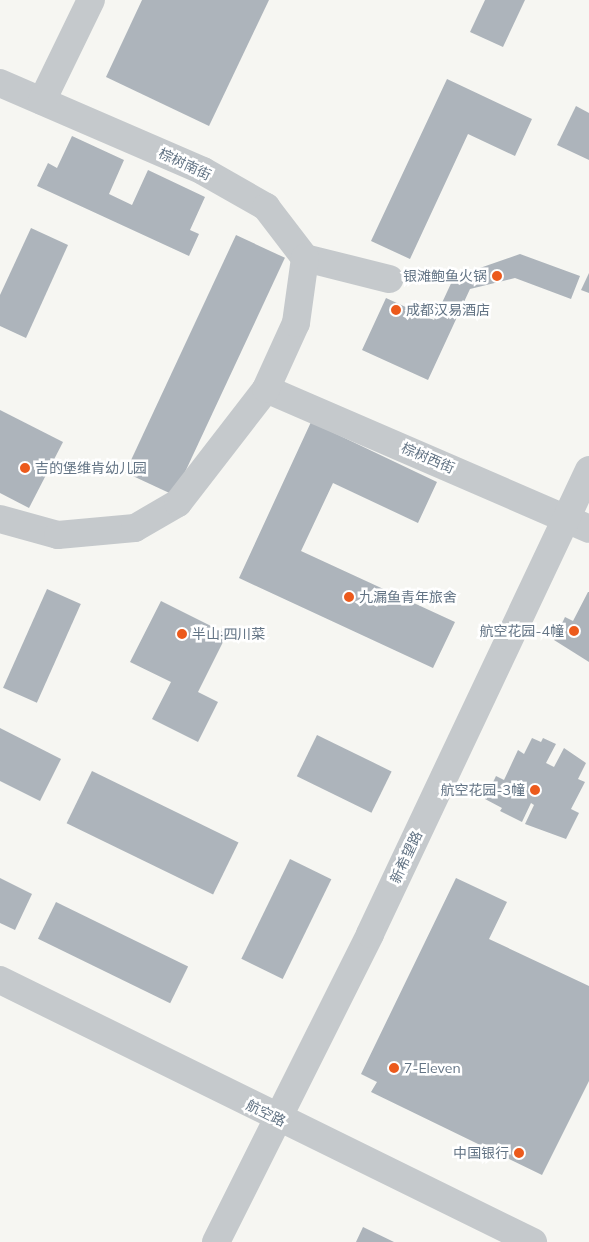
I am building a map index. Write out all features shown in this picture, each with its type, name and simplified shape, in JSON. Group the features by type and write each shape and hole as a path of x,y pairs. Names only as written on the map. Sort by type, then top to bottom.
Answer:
{"street":[{"path":"42,101 90,0"},
{"name":"棕树南街","path":"0,83 203,171 266,208 305,258"},
{"path":"0,519 58,535 135,528 178,503 266,389 296,323 305,258 389,279"},
{"name":"棕树西街","path":"266,389 578,523"},
{"name":"新希望路","path":"216,1242 578,523 589,470"},
{"name":"航空路","path":"0,980 279,1119 533,1242"}],"building":[{"path":"142,0 269,0 209,126 106,77"},
{"path":"485,0 525,0 503,47 470,32"},
{"path":"447,79 532,119 515,156 468,134 410,259 371,241"},
{"path":"576,106 589,113 589,160 557,145"},
{"path":"72,136 124,160 109,194 132,205 148,170 205,197 190,230 199,234 189,256 37,186 48,163 57,168"},
{"path":"31,228 68,245 26,338 0,326 0,295"},
{"path":"236,235 285,258 174,495 125,472"},
{"name":"成都汉易酒店","path":"520,254 580,276 571,299 515,278 470,289 428,380 362,350 386,298 434,320 454,277"},
{"path":"589,273 589,293 581,290"},
{"name":"吉的堡维肯幼儿园","path":"0,410 63,442 29,508 0,493"},
{"path":"311,422 437,482 418,523 333,483 301,551 455,622 433,668 239,578"},
{"path":"47,589 81,604 37,703 3,688"},
{"name":"航空花园-4幢","path":"588,592 589,662 554,640 565,617 573,621"},
{"path":"161,601 227,634 198,692 218,702 198,742 152,719 171,682 130,662"},
{"path":"0,728 61,759 40,801 0,781"},
{"path":"317,735 392,771 371,813 297,776"},
{"name":"航空花园-3幢","path":"532,738 541,742 543,738 556,744 546,763 554,767 564,748 586,763 578,779 585,782 571,809 579,813 566,839 525,824 534,805 531,803 522,822 500,811 502,808 485,799 496,776 504,780 518,750 524,754"},
{"path":"92,771 239,842 213,895 67,823"},
{"path":"290,859 331,879 283,979 241,959"},
{"path":"0,878 32,894 15,930 0,923"},
{"path":"456,878 507,902 489,939 589,986 589,1081 542,1175 371,1092 377,1082 361,1074"},
{"path":"56,902 188,966 170,1003 38,939"},
{"path":"363,1227 394,1242 356,1242"}],"place":[{"name":"银滩鲍鱼火锅","path":"497,276"},
{"name":"成都汉易酒店","path":"396,310"},
{"name":"吉的堡维肯幼儿园","path":"25,468"},
{"name":"九漏鱼青年旅舍","path":"349,597"},
{"name":"航空花园-4幢","path":"574,631"},
{"name":"半山·四川菜","path":"182,634"},
{"name":"航空花园-3幢","path":"535,790"},
{"name":"7-Eleven","path":"394,1068"},
{"name":"中国银行","path":"519,1153"}]}
